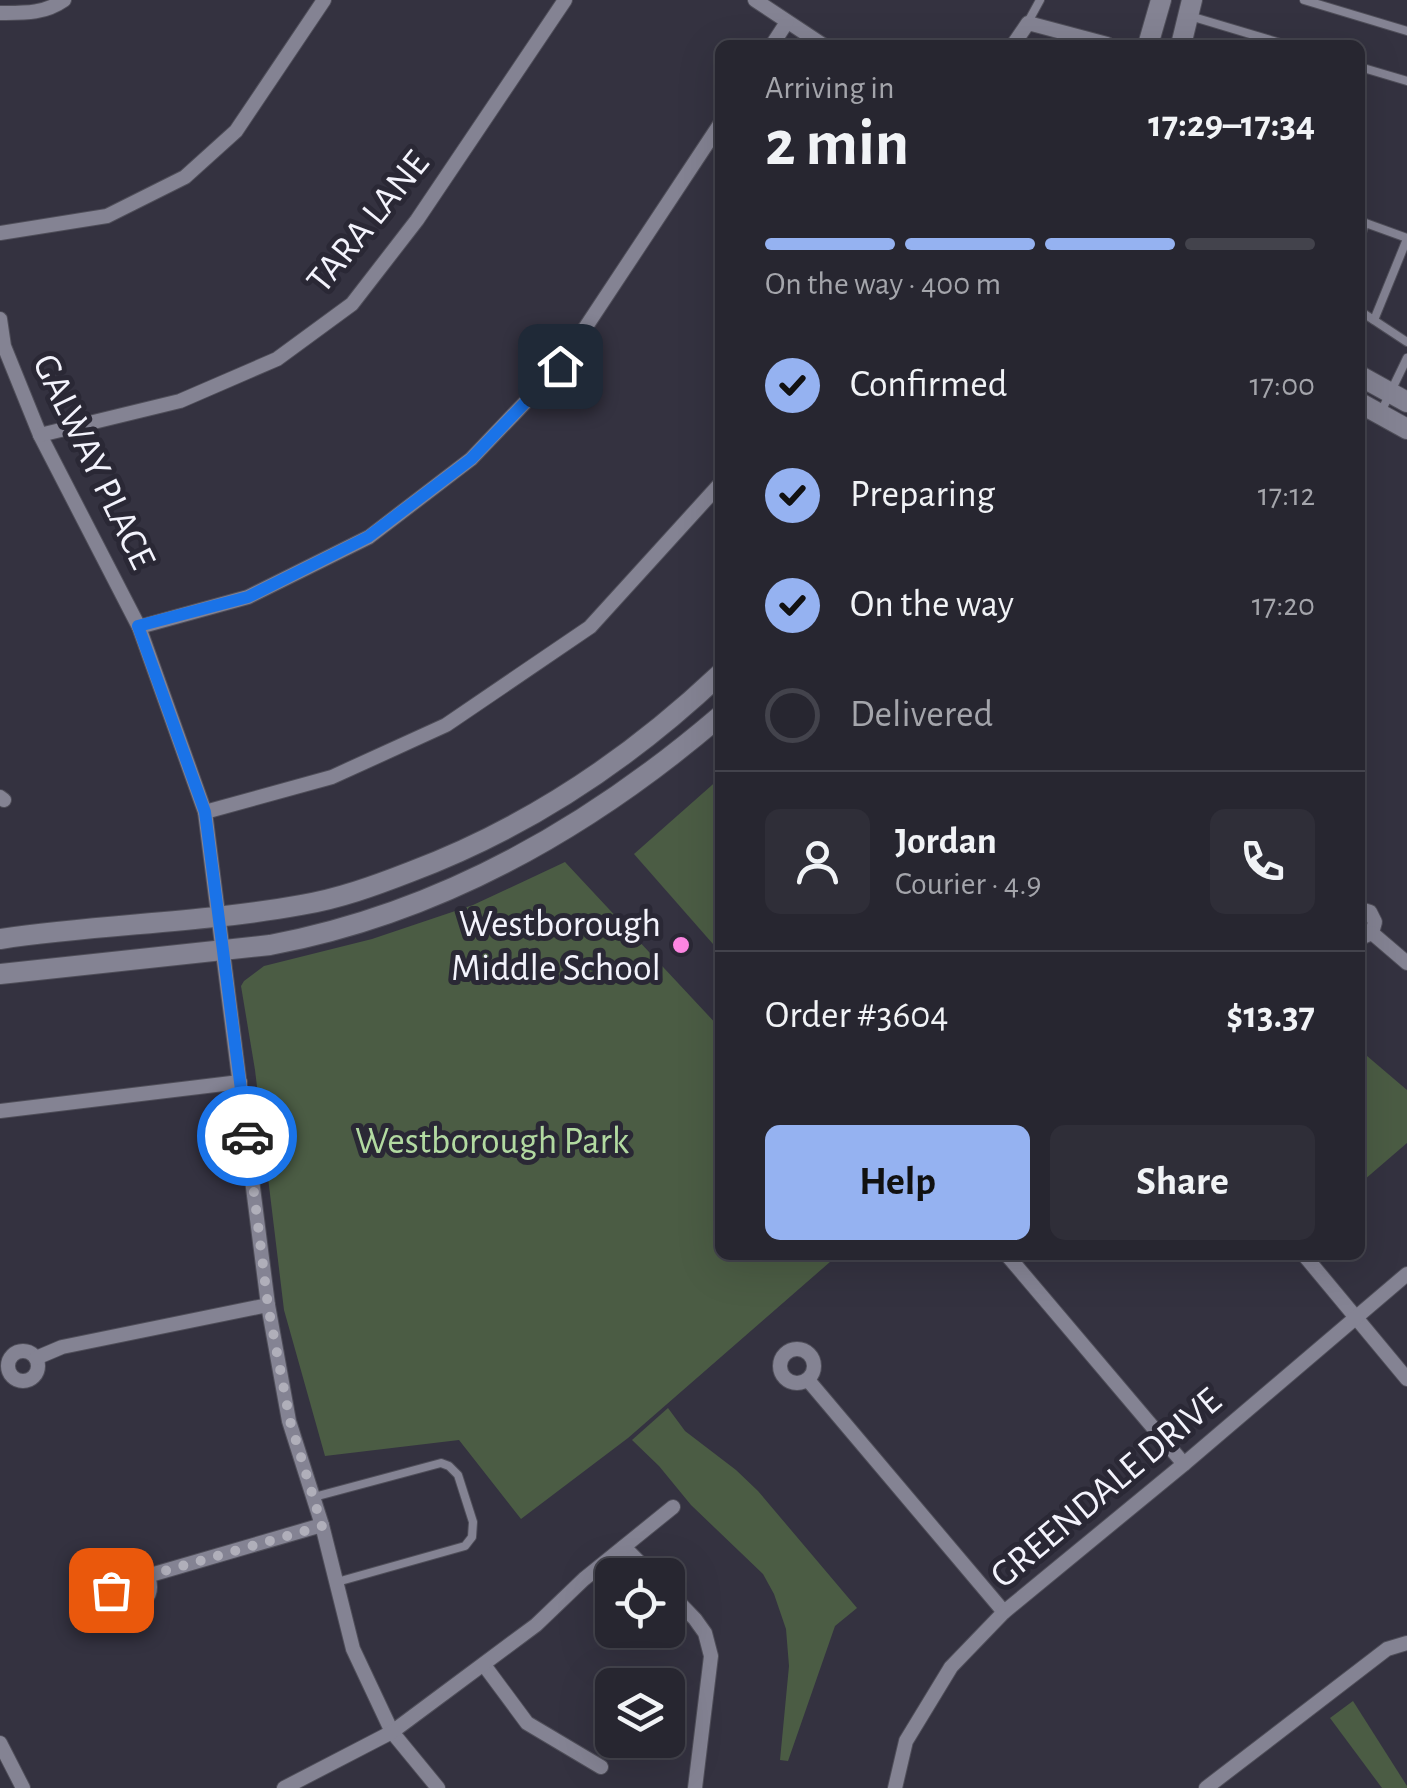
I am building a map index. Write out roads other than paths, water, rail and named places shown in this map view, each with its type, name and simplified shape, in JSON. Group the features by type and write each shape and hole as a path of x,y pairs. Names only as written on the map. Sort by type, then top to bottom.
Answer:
{"main road":[{"path":"1149,40 1161,0"},
{"path":"1182,40 1191,8"},
{"path":"1365,379 1399,398"},
{"path":"1365,407 1407,429"},
{"path":"0,939 305,905 350,894 433,864 552,804 663,726 715,679"},
{"path":"0,974 222,952 313,937 359,924 444,893 569,828 669,759 715,720"}],"street":[{"path":"0,13 31,13 50,9 64,0"},
{"path":"0,233 107,216 184,177 236,131 324,0"},
{"name":"TARA LANE","path":"40,435 180,401 277,360 352,304 417,220 565,0"},
{"path":"756,0 815,40"},
{"path":"775,40 788,22"},
{"path":"1017,40 1028,24 1091,40"},
{"path":"138,626 248,597 368,537 471,459 560,366 715,132"},
{"name":"GALWAY PLACE","path":"0,320 4,346 40,435 138,626 205,812 268,1306 290,1421 353,1649 392,1732 438,1788"},
{"path":"205,812 332,778 446,725 590,628 715,490"},
{"path":"1365,910 1375,922 1366,936 1407,962"},
{"path":"0,1111 240,1082"},
{"path":"1011,1260 1184,1464"},
{"path":"1308,1260 1407,1379"},
{"name":"GREENDALE DRIVE","path":"895,1788 906,1741 951,1666 1004,1612 1407,1274"},
{"path":"36,1358 62,1346 268,1306"},
{"path":"808,1380 1004,1612"},
{"path":"284,1788 392,1732 536,1625 584,1578 673,1507"},
{"path":"147,1576 322,1526"},
{"path":"624,1546 636,1558"},
{"path":"685,1609 705,1633 711,1656 696,1788"},
{"path":"1206,1788 1387,1650 1407,1643"},
{"path":"484,1665 528,1723 601,1768"},
{"path":"0,1743 23,1788"}],"lane":[{"path":"1028,24 1040,0"},
{"path":"1304,0 1407,31"},
{"path":"1191,8 1273,40"},
{"path":"1365,68 1407,81"},
{"path":"1365,223 1407,238 1374,320"},
{"path":"1365,314 1407,342"},
{"path":"1380,415 1399,398 1407,358"},
{"path":"314,1497 441,1463 458,1475 473,1522 472,1537 465,1546 337,1582"}],"place":[{"name":"Westborough Middle School","path":"681,945"}],"park label":[{"name":"Westborough Park","path":"492,1140"}]}
